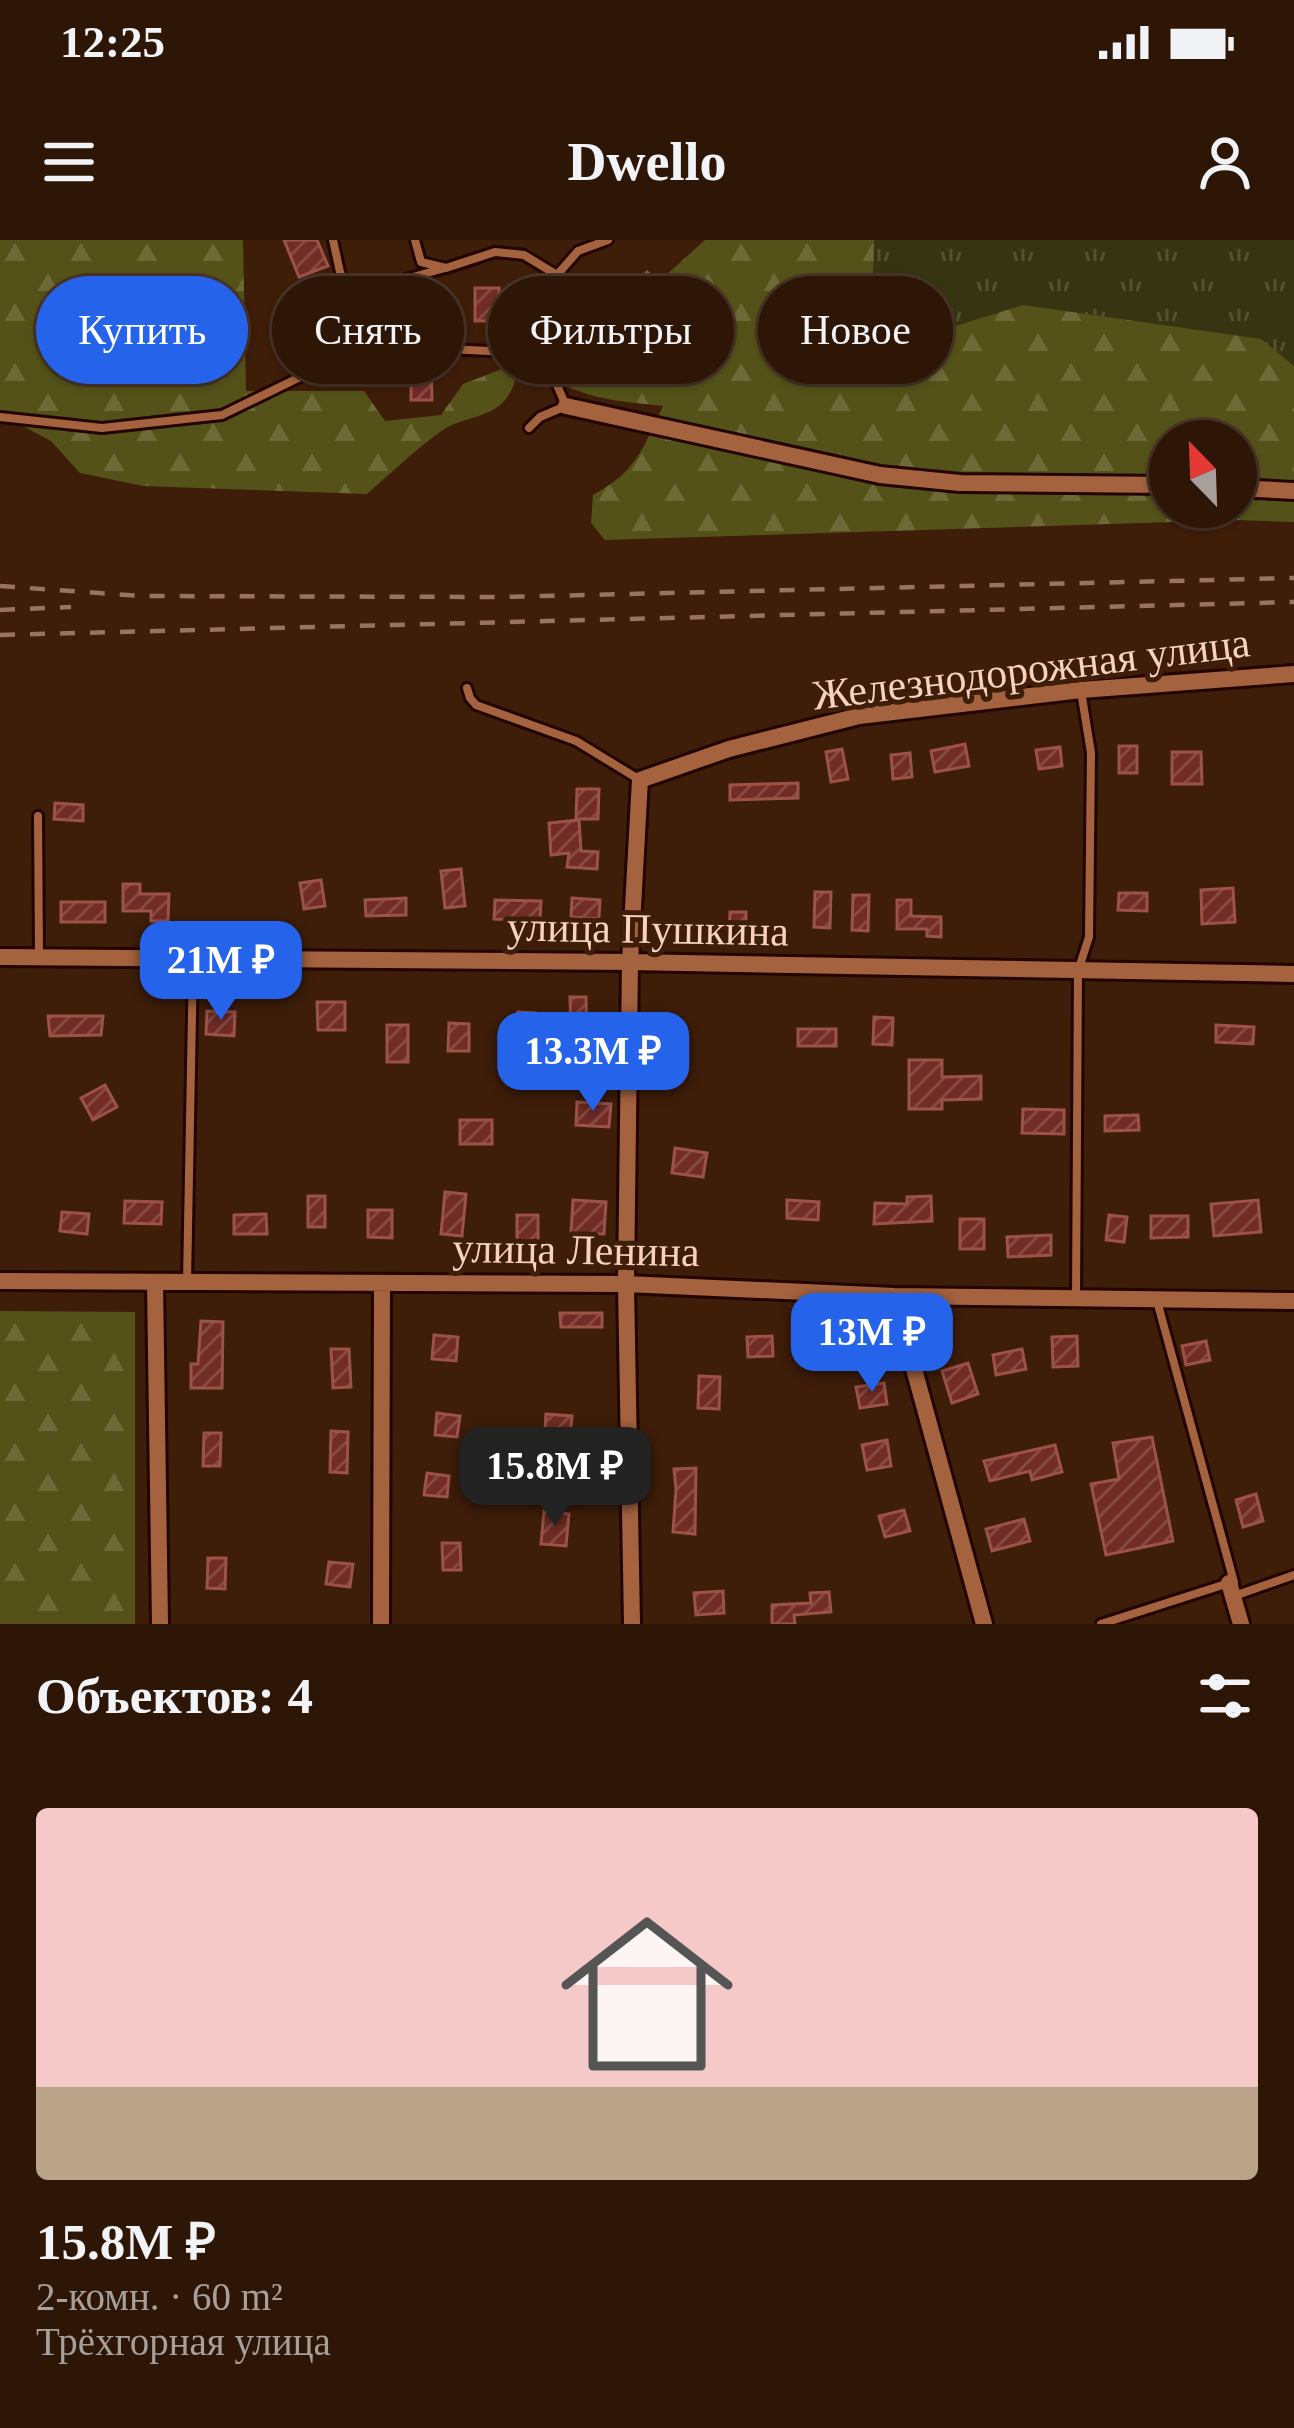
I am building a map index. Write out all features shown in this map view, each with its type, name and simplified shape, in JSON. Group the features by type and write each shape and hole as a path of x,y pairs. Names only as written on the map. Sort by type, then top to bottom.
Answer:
{"street":[{"path":"566,406 880,475 960,483 1149,485"},
{"path":"1257,489 1294,491"},
{"name":"Железнодорожная улица","path":"640,781 729,749 859,716 1081,690 1294,674"},
{"path":"632,1624 626,1284 630,962 640,781"},
{"name":"улица Пушкина","path":"0,957 1294,974"},
{"name":"улица Ленина","path":"0,1281 626,1284 894,1296 1294,1301"},
{"path":"155,1283 160,1624"},
{"path":"382,1283 382,1624"},
{"path":"894,1296 984,1624"},
{"path":"1233,1589 1241,1624"}],"lane":[{"path":"333,240 342,276"},
{"path":"415,240 421,262 446,268"},
{"path":"417,276 495,252 524,255 557,275 578,251 608,240"},
{"path":"0,417 102,428 222,415 286,384"},
{"path":"529,428 540,417 566,406 557,384"},
{"path":"467,688 476,704 576,741 640,781"},
{"path":"1076,1299 1078,971 1089,937 1091,753 1081,690"},
{"path":"38,816 40,958"},
{"path":"188,1282 193,960"},
{"path":"1156,1299 1233,1589"},
{"path":"1102,1624 1294,1575"}],"green space":[{"path":"0,240 243,240 244,276 36,276 36,384 246,384 246,391 364,391 385,421 441,415 463,384 488,374 488,384 514,384 493,410 440,432 367,494 143,486 80,473 51,441 0,414"},
{"path":"705,240 874,240 873,276 758,276 758,384 953,384 953,327 1023,305 1261,339 1294,366 1294,522 1257,521 1257,420 1149,420 1149,523 605,540 591,523 593,495 629,468 663,406 568,384 734,384 734,276 665,276"},
{"path":"874,240 1294,240 1294,366 1260,339 1023,305 953,327 953,276 873,276"},
{"path":"0,1311 135,1312 135,1624 0,1624"}],"building":[{"path":"284,240 317,240 328,266 299,276"},
{"path":"475,288 488,288 488,321 475,321"},
{"path":"411,384 432,384 432,400 411,400"},
{"path":"965,744 969,766 935,772 931,751"},
{"path":"1119,746 1137,746 1137,773 1119,773"},
{"path":"1060,747 1062,766 1039,769 1036,750"},
{"path":"842,749 848,779 831,782 826,752"},
{"path":"1172,752 1201,752 1202,784 1172,784"},
{"path":"910,753 912,777 893,779 891,755"},
{"path":"798,783 798,798 730,800 730,785"},
{"path":"577,789 599,789 598,819 576,819"},
{"path":"55,803 83,805 83,821 54,819"},
{"path":"579,820 581,851 598,852 597,869 567,867 569,853 551,855 549,823"},
{"path":"461,869 465,906 445,908 441,871"},
{"path":"321,880 325,906 304,909 300,883"},
{"path":"123,884 140,884 140,894 169,894 168,921 151,921 151,911 123,911"},
{"path":"1233,888 1235,922 1202,924 1201,890"},
{"path":"815,892 831,892 830,928 814,927"},
{"path":"1119,893 1147,893 1147,911 1118,910"},
{"path":"853,895 869,895 868,931 852,930"},
{"path":"406,898 406,915 366,916 365,900"},
{"path":"572,898 600,900 599,919 571,917"},
{"path":"495,900 541,901 540,921 494,919"},
{"path":"897,900 911,900 911,916 941,917 941,937 927,936 927,929 897,929"},
{"path":"61,902 105,902 105,922 61,922"},
{"path":"730,912 746,912 746,941 729,941"},
{"path":"570,997 586,997 587,1037 571,1037"},
{"path":"317,1002 345,1002 345,1030 318,1030"},
{"path":"207,1011 235,1012 234,1036 206,1034"},
{"path":"518,1012 535,1013 533,1052 516,1051"},
{"path":"48,1016 103,1016 101,1035 50,1036"},
{"path":"874,1017 893,1018 892,1045 873,1044"},
{"path":"449,1023 469,1024 469,1051 448,1051"},
{"path":"387,1025 408,1025 408,1062 387,1062"},
{"path":"1216,1025 1254,1027 1253,1044 1216,1042"},
{"path":"798,1029 836,1029 836,1046 798,1046"},
{"path":"909,1060 942,1060 942,1077 981,1076 981,1099 942,1100 942,1109 909,1109"},
{"path":"105,1085 117,1107 93,1120 81,1098"},
{"path":"577,1102 611,1104 609,1127 576,1125"},
{"path":"1023,1109 1064,1110 1064,1134 1022,1133"},
{"path":"1138,1115 1139,1130 1105,1131 1105,1116"},
{"path":"460,1120 492,1120 492,1144 460,1144"},
{"path":"675,1148 707,1153 703,1177 672,1173"},
{"path":"445,1192 466,1194 462,1236 441,1234"},
{"path":"308,1196 325,1196 325,1227 308,1227"},
{"path":"931,1196 932,1221 874,1224 875,1203 907,1204 907,1197"},
{"path":"573,1200 606,1202 604,1234 571,1233"},
{"path":"787,1200 819,1202 818,1220 787,1218"},
{"path":"1258,1200 1261,1232 1214,1236 1211,1204"},
{"path":"125,1201 162,1202 161,1224 124,1223"},
{"path":"368,1210 392,1210 392,1238 368,1237"},
{"path":"62,1212 89,1214 87,1234 60,1231"},
{"path":"266,1214 267,1234 234,1234 234,1215"},
{"path":"517,1215 538,1215 538,1246 517,1246"},
{"path":"1109,1215 1127,1217 1124,1242 1106,1240"},
{"path":"1151,1216 1188,1216 1188,1237 1151,1238"},
{"path":"960,1219 984,1219 984,1249 960,1249"},
{"path":"1051,1235 1051,1255 1008,1257 1007,1237"},
{"path":"560,1313 602,1313 602,1327 561,1327"},
{"path":"201,1321 223,1322 222,1388 191,1388"},
{"path":"434,1335 458,1337 456,1361 432,1359"},
{"path":"772,1336 773,1356 748,1357 747,1337"},
{"path":"1077,1336 1078,1366 1053,1367 1052,1337"},
{"path":"884,1339 886,1358 862,1361 860,1342"},
{"path":"1206,1341 1210,1360 1186,1365 1182,1346"},
{"path":"331,1349 349,1349 351,1387 333,1388"},
{"path":"1022,1349 1026,1369 996,1375 993,1355"},
{"path":"968,1363 978,1394 952,1403 942,1371"},
{"path":"699,1376 720,1377 719,1409 698,1408"},
{"path":"884,1383 887,1404 860,1408 856,1387"},
{"path":"437,1413 460,1416 457,1437 435,1435"},
{"path":"546,1414 572,1416 569,1449 544,1447"},
{"path":"331,1431 348,1432 347,1473 330,1472"},
{"path":"204,1433 221,1433 220,1466 203,1466"},
{"path":"1152,1437 1173,1541 1106,1555 1091,1484 1119,1479 1113,1443"},
{"path":"887,1440 891,1466 867,1470 862,1445"},
{"path":"1055,1445 1062,1472 1032,1480 1030,1471 990,1481 984,1461"},
{"path":"696,1468 695,1534 673,1532 674,1469"},
{"path":"427,1473 449,1476 447,1497 424,1495"},
{"path":"1256,1494 1263,1521 1243,1527 1236,1500"},
{"path":"904,1510 910,1531 885,1537 879,1516"},
{"path":"544,1511 569,1514 566,1546 541,1544"},
{"path":"1024,1519 1030,1541 992,1551 986,1529"},
{"path":"442,1543 460,1543 461,1570 443,1570"},
{"path":"208,1558 226,1558 225,1589 207,1588"},
{"path":"329,1562 353,1564 350,1587 326,1584"},
{"path":"723,1591 724,1613 696,1615 694,1593"},
{"path":"829,1592 831,1612 794,1615 795,1624 772,1624 772,1605 811,1603 810,1593"}],"railway":[{"path":"0,586 141,596 502,597 1294,578"},
{"path":"0,635 1294,602"},
{"path":"0,610 71,607"}]}
